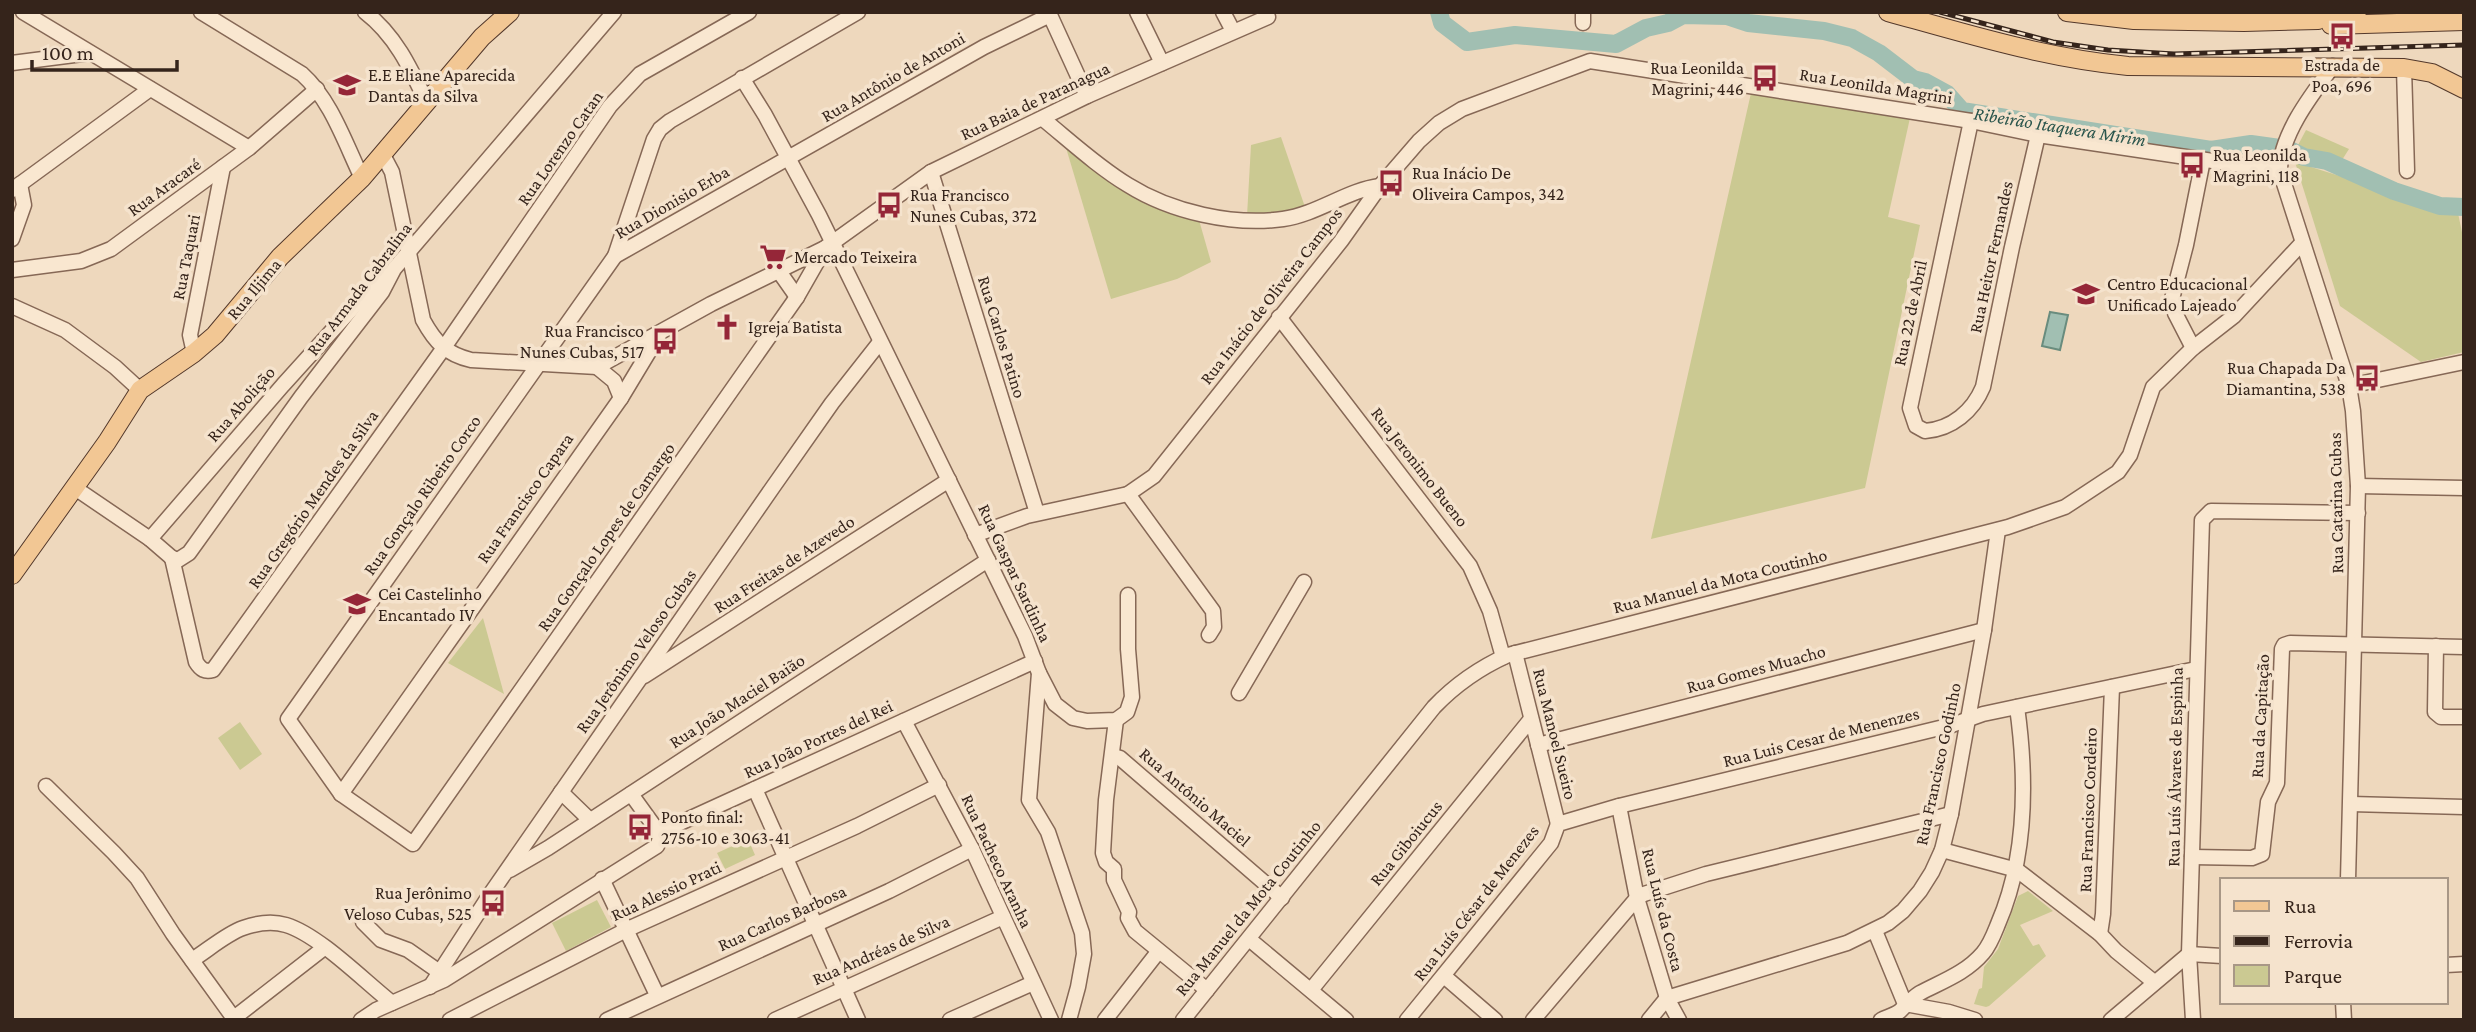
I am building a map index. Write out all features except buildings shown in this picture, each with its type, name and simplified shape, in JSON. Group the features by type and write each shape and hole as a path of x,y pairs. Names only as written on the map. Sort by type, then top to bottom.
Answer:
{"main road":[{"name":"Rua Iljima","path":"12,575 75,488 140,390 215,335 280,257 362,178 482,37 510,12"},
{"path":"1888,12 1994,42 2085,62 2128,66 2404,68 2432,73 2464,89"},
{"path":"2067,12 2134,20 2230,17 2318,20 2332,25 2442,17 2464,21"},
{"path":"2318,20 2330,14 2357,12"}],"street":[{"path":"23,12 250,148"},
{"path":"201,12 302,74 317,89 362,178"},
{"path":"365,12 387,31 426,100"},
{"name":"Rua Armada Cabralina","path":"172,558 178,560 189,553 301,397 383,292 394,268 614,12"},
{"name":"Rua Lorenzo Catan","path":"443,349 610,106 625,89 640,74 749,12"},
{"path":"615,256 654,139 660,129 742,78 858,12"},
{"path":"1137,12 1162,63"},
{"path":"1223,12 1233,32"},
{"name":"Rua Antônio de Antoni","path":"788,158 984,47 1050,14 1087,96"},
{"name":"Rua Baia de Paranagua","path":"829,245 931,172 1087,96 1268,17"},
{"path":"12,63 90,53"},
{"name":"Rua Leonilda Magrini","path":"1590,61 1971,121 2038,135 2203,160 2280,166"},
{"name":"Rua Inácio de Oliveira Campos","path":"975,535 1037,513 1128,494 1154,475 1341,241 1380,186 1419,141 1439,123 1462,109 1590,61"},
{"path":"2280,166 2288,137 2311,95 2333,66"},
{"path":"2404,68 2407,171"},
{"name":"Rua Gaspar Sardinha","path":"742,78 788,158 829,245 949,480 1025,636 1037,667 1029,800 1048,832 1082,933 1084,954 1079,987 1069,1020"},
{"path":"12,239 24,205 15,184 150,89"},
{"name":"Rua Aracaré","path":"12,270 81,261 111,249 250,148 317,89"},
{"path":"1043,119 1127,185 1173,206 1210,215 1250,221 1284,219 1306,214 1362,190 1380,186"},
{"name":"Rua 22 de Abril","path":"1971,121 1910,408 1916,426 1925,431 1946,426 1972,408 1983,387"},
{"name":"Rua Heitor Fernandes","path":"1983,387 2038,135"},
{"path":"383,155 392,172 423,320 443,349 457,357 471,360 597,367 614,381 621,398"},
{"name":"Rua Dionisio Erba","path":"539,363 615,256 788,158"},
{"path":"2193,348 2175,313 2172,299 2203,160"},
{"name":"Rua Catarina Cubas","path":"2280,166 2349,386 2353,411 2358,513 2348,878"},
{"name":"Rua Taquari","path":"194,353 190,335 223,167"},
{"name":"Rua Carlos Patino","path":"931,172 1037,513"},
{"name":"Rua Manuel da Mota Coutinho","path":"1183,1020 1434,707 1457,685 1509,655 1998,530 2065,507 2118,472 2130,456 2154,387 2193,348 2234,316 2302,243"},
{"path":"597,367 711,304 829,245"},
{"name":"Rua Gonçalo Lopes de Camargo","path":"341,794 413,844 797,297 829,245"},
{"name":"Rua Abolição","path":"150,539 282,385 368,291 394,268"},
{"path":"778,270 797,297"},
{"path":"12,306 65,330 115,367 140,390"},
{"name":"Rua Jeronimo Bueno","path":"1279,317 1464,556 1509,655"},
{"name":"Rua Francisco Capara","path":"341,794 621,398 659,333"},
{"name":"Rua Jerônimo Veloso Cubas","path":"430,987 438,971 561,792 810,435 880,342"},
{"name":"Rua Gregório Mendes da Silva","path":"172,558 196,662 200,669 214,670 443,349"},
{"path":"2349,386 2464,362"},
{"name":"Rua Gonçalo Ribeiro Corco","path":"341,794 288,719 539,363"},
{"name":"Rua Freitas de Azevedo","path":"640,679 949,480"},
{"path":"2358,486 2464,488"},
{"path":"75,488 150,539 172,558"},
{"path":"1128,494 1213,611 1214,627 1209,635"},
{"name":"Rua Luís Álvares de Espinha","path":"2193,1020 2189,954 2201,526 2210,511 2358,513"},
{"name":"Rua Francisco Godinho","path":"1667,998 1847,943 1875,931 1903,911 1920,891 1942,850 1951,814 1984,630 1998,530"},
{"name":"Rua João Maciel Baião","path":"506,872 548,849 988,560"},
{"path":"1239,693 1304,582"},
{"path":"1037,667 1055,704 1069,716 1087,721 1116,720 1126,712 1132,697 1128,649 1128,595"},
{"name":"Rua Gomes Muacho","path":"1538,745 1984,630"},
{"name":"Rua da Capitação","path":"2192,857 2252,858 2262,854 2269,798 2277,783 2284,645 2464,646"},
{"path":"2436,646 2435,712 2441,717 2464,718"},
{"name":"Rua Manoel Sueiro","path":"1509,655 1531,719 1558,824"},
{"name":"Rua João Portes del Rei","path":"657,830 669,828 904,720 1037,667"},
{"name":"Rua Luis Cesar de Menenzes","path":"1619,806 2017,707 2196,669"},
{"name":"Rua Francisco Cordeiro","path":"2100,934 2112,687"},
{"path":"1881,1020 1896,1013 1920,994 1959,974 1982,954 1992,938 2008,901 2017,870 2022,771 2017,707"},
{"name":"Rua Giboiucus","path":"1311,990 1531,719"},
{"name":"Rua Pacheco Aranha","path":"904,720 972,849 1051,1020"},
{"path":"1116,720 1106,800 1103,853 1106,862 1114,869 1114,880 1129,912 1128,918 1132,927 1140,937 1207,990"},
{"name":"Rua Antônio Maciel","path":"1113,756 1131,767 1282,898"},
{"name":"Rua Alessio Prati","path":"450,1020 628,929 857,826 939,785"},
{"path":"46,786 137,878 234,1019 324,948"},
{"path":"755,789 813,925 858,1020"},
{"path":"561,792 590,820"},
{"path":"361,1020 430,987 657,846 660,839 657,830 631,793"},
{"path":"2351,804 2464,807"},
{"name":"Rua Luís César de Menezes","path":"1407,1020 1551,843 1558,824 1619,806"},
{"name":"Rua Luís da Costa","path":"1619,806 1637,898 1667,998 1679,1020"},
{"path":"1533,1020 1637,898 1706,874 1951,814"},
{"name":"Rua Carlos Barbosa","path":"607,1020 972,849"},
{"path":"1942,850 2017,870 2100,934 2154,982"},
{"path":"603,879 657,995"},
{"name":"Rua Andréas de Silva","path":"775,1020 1003,917"},
{"path":"363,922 381,940 408,950 438,971"},
{"path":"192,960 241,928 261,924 285,925 300,931 324,948 392,1003"},
{"path":"1875,931 1905,1004"},
{"path":"1249,939 1346,1020"},
{"path":"1105,1020 1158,952"},
{"path":"2111,1020 2189,954 2220,956"},
{"path":"1444,976 1495,1020"},
{"path":"950,1020 1033,984"},
{"path":"1649,1020 1667,998"},
{"path":"392,1003 392,1020"},
{"path":"1905,1004 1950,1012 1975,1020"}],"green space":[{"path":"1751,93 1910,118 1888,217 1920,225 1865,488 1651,539"},
{"path":"2306,130 2349,149 2342,160 2297,147"},
{"path":"1281,137 1306,210 1247,216 1251,145"},
{"path":"1064,141 1199,220 1211,262 1177,279 1111,299"},
{"path":"2295,162 2458,213 2464,242 2464,352 2421,362 2340,306"},
{"path":"483,618 504,694 448,663"},
{"path":"240,722 262,754 240,770 218,738"},
{"path":"748,839 755,855 725,869 717,853"},
{"path":"2028,891 2053,911 2020,925 2033,946 2039,944 2046,956 1989,1006 1974,1004 1979,989 1982,988 1984,967 1998,949 2018,896"},
{"path":"597,900 611,927 566,951 552,923"}],"shaded area":[{"path":"2050,312 2068,315 2060,350 2042,346"}],"waterway":[{"name":"Ribeirão Itaquera Mirim","path":"1439,12 1442,23 1467,42 1515,35 1616,44 1646,28 1668,23 1683,15 1727,16 1748,23 1824,31 1852,38 1879,53 1913,79 1947,94 1962,111 2211,150 2251,144 2288,149 2304,157 2327,161 2394,191 2440,206 2464,207"}],"railway":[{"path":"1940,12 2053,42 2108,50 2174,54 2464,45"}],"place":[{"name":"Estrada de Poa, 696","path":"2342,36"},
{"name":"Rua Leonilda Magrini, 446","path":"1765,78"},
{"name":"E.E Eliane Aparecida Dantas da Silva","path":"347,85"},
{"name":"Rua Leonilda Magrini, 118","path":"2192,165"},
{"name":"Rua Inácio De Oliveira Campos, 342","path":"1391,183"},
{"name":"Rua Francisco Nunes Cubas, 372","path":"889,205"},
{"name":"Mercado Teixeira","path":"773,257"},
{"name":"Centro Educacional Unificado Lajeado","path":"2086,294"},
{"name":"Igreja Batista","path":"727,327"},
{"name":"Rua Francisco Nunes Cubas, 517","path":"665,341"},
{"name":"Rua Chapada Da Diamantina, 538","path":"2367,378"},
{"name":"Cei Castelinho Encantado IV","path":"357,604"},
{"name":"Ponto final: 2756-10 e 3063-41","path":"640,827"},
{"name":"Rua Jerônimo Veloso Cubas, 525","path":"493,903"}]}
